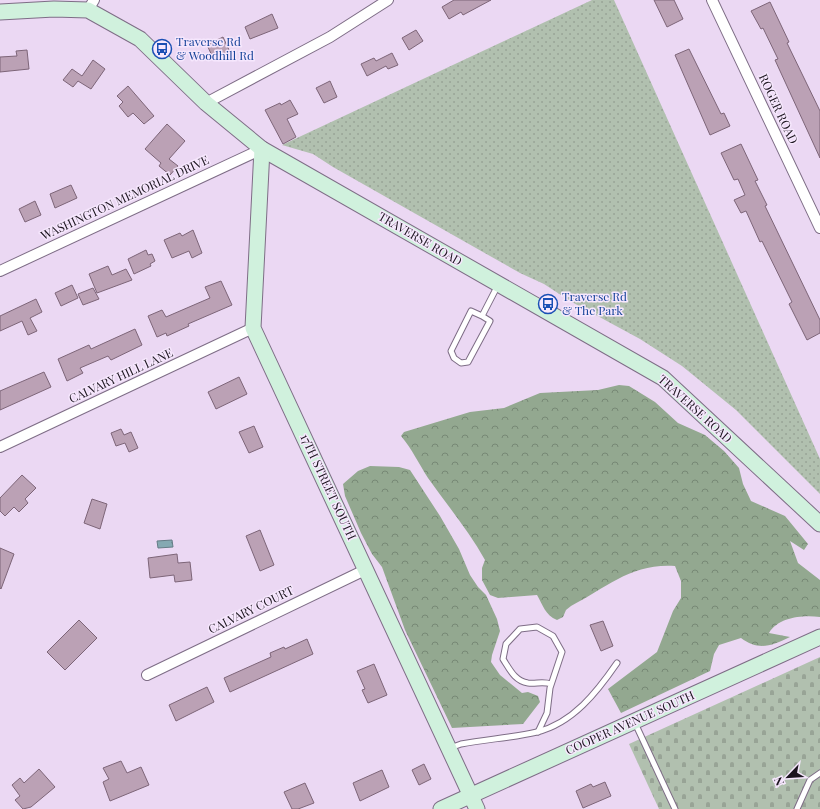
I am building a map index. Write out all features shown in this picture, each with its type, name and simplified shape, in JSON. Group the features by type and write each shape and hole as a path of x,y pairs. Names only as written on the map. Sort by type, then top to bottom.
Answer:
{"street":[{"path":"206,103 330,37 388,0"},
{"name":"ROGER ROAD","path":"712,0 820,228"},
{"name":"TRAVERSE ROAD","path":"0,12 91,5 140,39 206,103 262,149 663,378 820,524"},
{"name":"WASHINGTON MEMORIAL DRIVE","path":"0,271 262,149"},
{"name":"17TH STREET SOUTH","path":"262,149 253,328 367,569 477,809"},
{"name":"CALVARY HILL LANE","path":"0,447 253,328"},
{"name":"CALVARY COURT","path":"147,675 367,569"},
{"name":"COOPER AVENUE SOUTH","path":"441,809 820,637"}],"lane":[{"path":"482,316 498,284"},
{"path":"471,310 482,316 490,322 468,362 461,363 454,358 451,351 471,310"},
{"path":"538,732 547,713 551,684 562,652 553,636 537,627 520,629 506,644 503,659 516,678 529,683 544,682 551,684"},
{"path":"449,748 460,744 538,732 571,716 600,688 617,663"},
{"path":"634,721 675,809"},
{"path":"797,809 810,780 820,774"}],"green space":[{"path":"592,0 614,0 820,459 820,494 736,410 682,366 640,339 570,301 544,284 520,273 333,167 313,154 282,145"},
{"path":"619,385 629,386 655,402 678,423 705,435 724,451 739,468 743,484 751,501 785,516 808,544 804,550 790,541 798,563 820,580 820,617 806,616 792,618 779,623 769,633 790,637 771,645 753,645 741,638 719,645 714,654 710,671 621,713 608,689 657,652 673,611 681,598 681,581 675,566 646,568 633,572 608,584 571,606 566,610 563,617 557,620 547,613 537,595 498,598 490,595 482,580 482,568 485,560 479,549 428,478 401,436 404,432 470,412 504,408 540,393 598,390"},
{"path":"370,466 399,467 410,470 440,516 459,549 470,575 478,587 486,595 497,619 500,631 491,662 500,675 522,693 528,692 538,696 540,702 523,724 452,728 405,630 382,567 372,554 361,533 345,496 343,484 358,471"},
{"path":"820,657 820,809 659,809 629,744"}],"water":[{"path":"172,540 173,547 158,548 157,541"}],"building":[{"path":"454,0 491,0 463,15 461,12 449,19 442,7"},
{"path":"654,0 674,0 683,19 667,27"},
{"path":"770,2 789,42 787,43 820,111 820,158 775,60 778,59 763,28 761,29 751,11"},
{"path":"272,14 278,28 250,39 245,27"},
{"path":"416,30 423,41 409,50 402,38"},
{"path":"223,37 230,52 214,60 207,45"},
{"path":"689,49 721,114 724,113 730,126 710,135 675,55"},
{"path":"27,50 29,69 0,72 0,57 17,56 16,51"},
{"path":"392,53 398,65 388,69 386,66 367,76 361,64 374,58 376,61"},
{"path":"93,60 105,69 91,89 78,81 73,87 63,80 72,69 82,76"},
{"path":"330,81 337,97 324,103 316,88"},
{"path":"128,86 154,116 144,124 133,113 128,117 119,106 123,102 117,96"},
{"path":"290,100 298,114 287,119 296,137 283,144 265,110 280,103 281,105"},
{"path":"167,124 185,141 169,159 178,166 170,175 159,166 161,163 145,149"},
{"path":"741,144 758,180 755,181 767,205 765,206 820,320 820,333 807,340 789,304 792,302 762,241 760,242 746,211 741,213 734,200 745,195 738,179 734,180 721,153"},
{"path":"71,185 77,198 55,208 50,194"},
{"path":"35,201 41,215 25,222 19,209"},
{"path":"193,230 202,253 192,258 189,251 172,258 164,240 180,233 182,236"},
{"path":"146,250 148,255 152,254 155,261 150,264 151,266 134,274 128,259"},
{"path":"108,266 112,275 126,269 132,280 97,293 89,274"},
{"path":"221,281 232,305 188,324 189,326 167,336 166,333 157,337 148,316 162,310 166,317 210,298 205,287"},
{"path":"72,285 78,298 61,306 55,293"},
{"path":"93,288 99,299 83,305 78,294"},
{"path":"36,299 42,312 30,318 37,331 28,335 22,321 0,331 0,316"},
{"path":"135,329 142,345 111,360 108,356 80,368 83,373 67,381 58,359 89,345 91,349"},
{"path":"44,372 51,387 0,410 0,391"},
{"path":"239,377 247,394 216,409 208,392"},
{"path":"254,426 263,447 249,453 239,432"},
{"path":"121,429 124,435 131,432 138,448 129,452 125,443 116,446 111,433"},
{"path":"22,475 36,488 25,499 28,503 19,512 14,507 5,516 0,511 0,498"},
{"path":"92,499 107,504 100,529 84,523"},
{"path":"260,530 274,565 260,571 246,536"},
{"path":"0,548 14,554 1,589 0,588"},
{"path":"177,554 178,563 190,562 192,580 175,582 174,575 150,578 148,558"},
{"path":"79,620 97,638 65,670 47,652"},
{"path":"603,621 613,646 601,651 590,625"},
{"path":"307,639 313,654 230,692 224,678 271,657 270,653 284,647 285,649"},
{"path":"374,664 387,695 368,703 362,690 365,689 357,671"},
{"path":"207,687 214,702 176,721 169,705"},
{"path":"121,761 127,773 141,767 149,785 110,801 103,782 109,779 103,768"},
{"path":"424,764 431,779 419,785 412,770"},
{"path":"39,769 55,787 31,807 23,809 15,800 20,796 12,785 20,778 24,783"},
{"path":"382,770 389,787 360,801 353,783"},
{"path":"605,782 611,796 583,808 576,791 591,784 593,787"},
{"path":"305,783 314,803 298,809 292,809 284,792"}],"place":[{"name":"Traverse Rd & Woodhill Rd","path":"162,49"},
{"name":"Traverse Rd & The Park","path":"548,304"}]}
